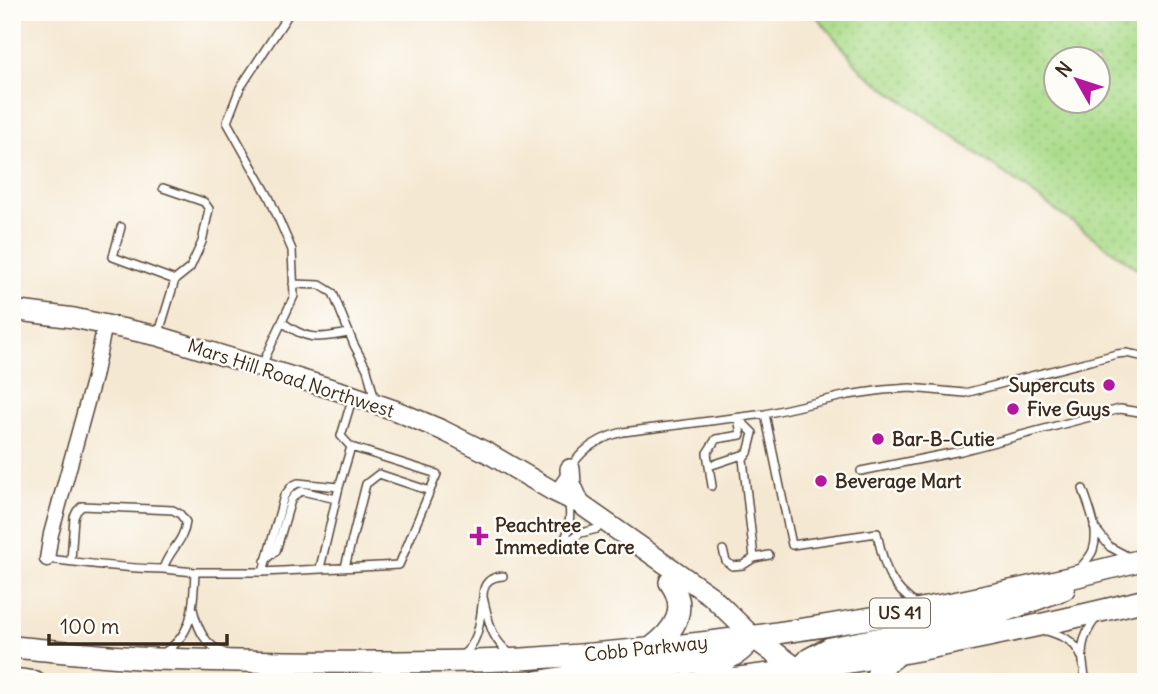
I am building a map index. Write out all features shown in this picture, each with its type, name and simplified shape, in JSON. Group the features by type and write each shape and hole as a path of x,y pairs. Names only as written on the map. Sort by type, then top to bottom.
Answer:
{"main road":[{"name":"Cobb Parkway","path":"12,647 153,659 260,662 452,662 522,659 753,637 926,609 1143,559"},
{"path":"536,682 583,674 729,659 740,652 753,637 806,676 809,659 830,648 991,615 1057,592 1113,566"},
{"path":"651,648 664,638 677,622 679,604 670,582"},
{"name":"Cobb Parkway","path":"704,682 806,676 1146,600"},
{"path":"873,682 883,666 899,654"},
{"path":"12,679 35,682"}],"street":[{"name":"Mars Hill Road Northwest","path":"12,310 106,324 158,336 353,396 418,420 465,442 575,504 711,596 753,637"},
{"path":"47,559 51,534 106,324"},
{"path":"570,469 575,504"},
{"name":"Mars Hill Road Northwest","path":"575,504 597,529 704,606 753,637"}],"lane":[{"path":"261,367 293,296 292,250 269,197 227,122 240,88 290,12"},
{"path":"158,336 176,280 190,268 202,242 209,209 204,202 163,188"},
{"path":"121,227 113,257 176,280"},
{"path":"293,284 320,285 332,292 367,369 376,404"},
{"path":"282,322 304,336 318,338 349,333"},
{"path":"554,491 582,452 592,443 623,432 765,414 883,390 910,387 965,393 1117,354 1146,357"},
{"path":"47,559 195,572 263,572 399,565 437,474 351,447 341,436 353,396"},
{"path":"861,471 961,451 1120,409 1146,413"},
{"path":"765,414 792,545 877,533 883,564 888,574 903,594 926,609"},
{"path":"738,418 753,433 748,453 743,459 754,558"},
{"path":"712,486 707,453 716,439 741,435 738,418"},
{"path":"320,568 351,447"},
{"path":"709,466 748,453"},
{"path":"345,567 366,484 379,474 430,491"},
{"path":"263,572 284,496 292,486 298,483 339,487"},
{"path":"1070,577 1093,551 1094,527 1083,489"},
{"path":"265,561 276,551 291,500 296,494 302,491 336,499"},
{"path":"575,504 562,545 581,533 597,529"},
{"path":"71,561 74,517 80,507 173,510 180,514 186,523 185,532 165,560 163,569"},
{"path":"1094,527 1115,551 1143,559"},
{"path":"723,550 726,561 732,566 743,565 754,558 769,555"},
{"path":"195,572 193,608 201,635 209,644 223,652 260,662"},
{"path":"452,662 468,651 475,641 483,589 488,580 503,576"},
{"path":"483,597 497,642 522,659"},
{"path":"153,659 168,650 185,633 193,608"},
{"path":"1081,657 1082,643 1088,628 1105,610"},
{"path":"1033,627 1062,636 1079,650 1086,682"}],"green space":[{"path":"813,12 1146,12 1146,275 863,72"}],"place":[{"name":"Supercuts","path":"1109,385"},
{"name":"Five Guys","path":"1013,409"},
{"name":"Bar-B-Cutie","path":"878,439"},
{"name":"Beverage Mart","path":"821,481"},
{"name":"Peachtree Immediate Care","path":"479,536"}]}
